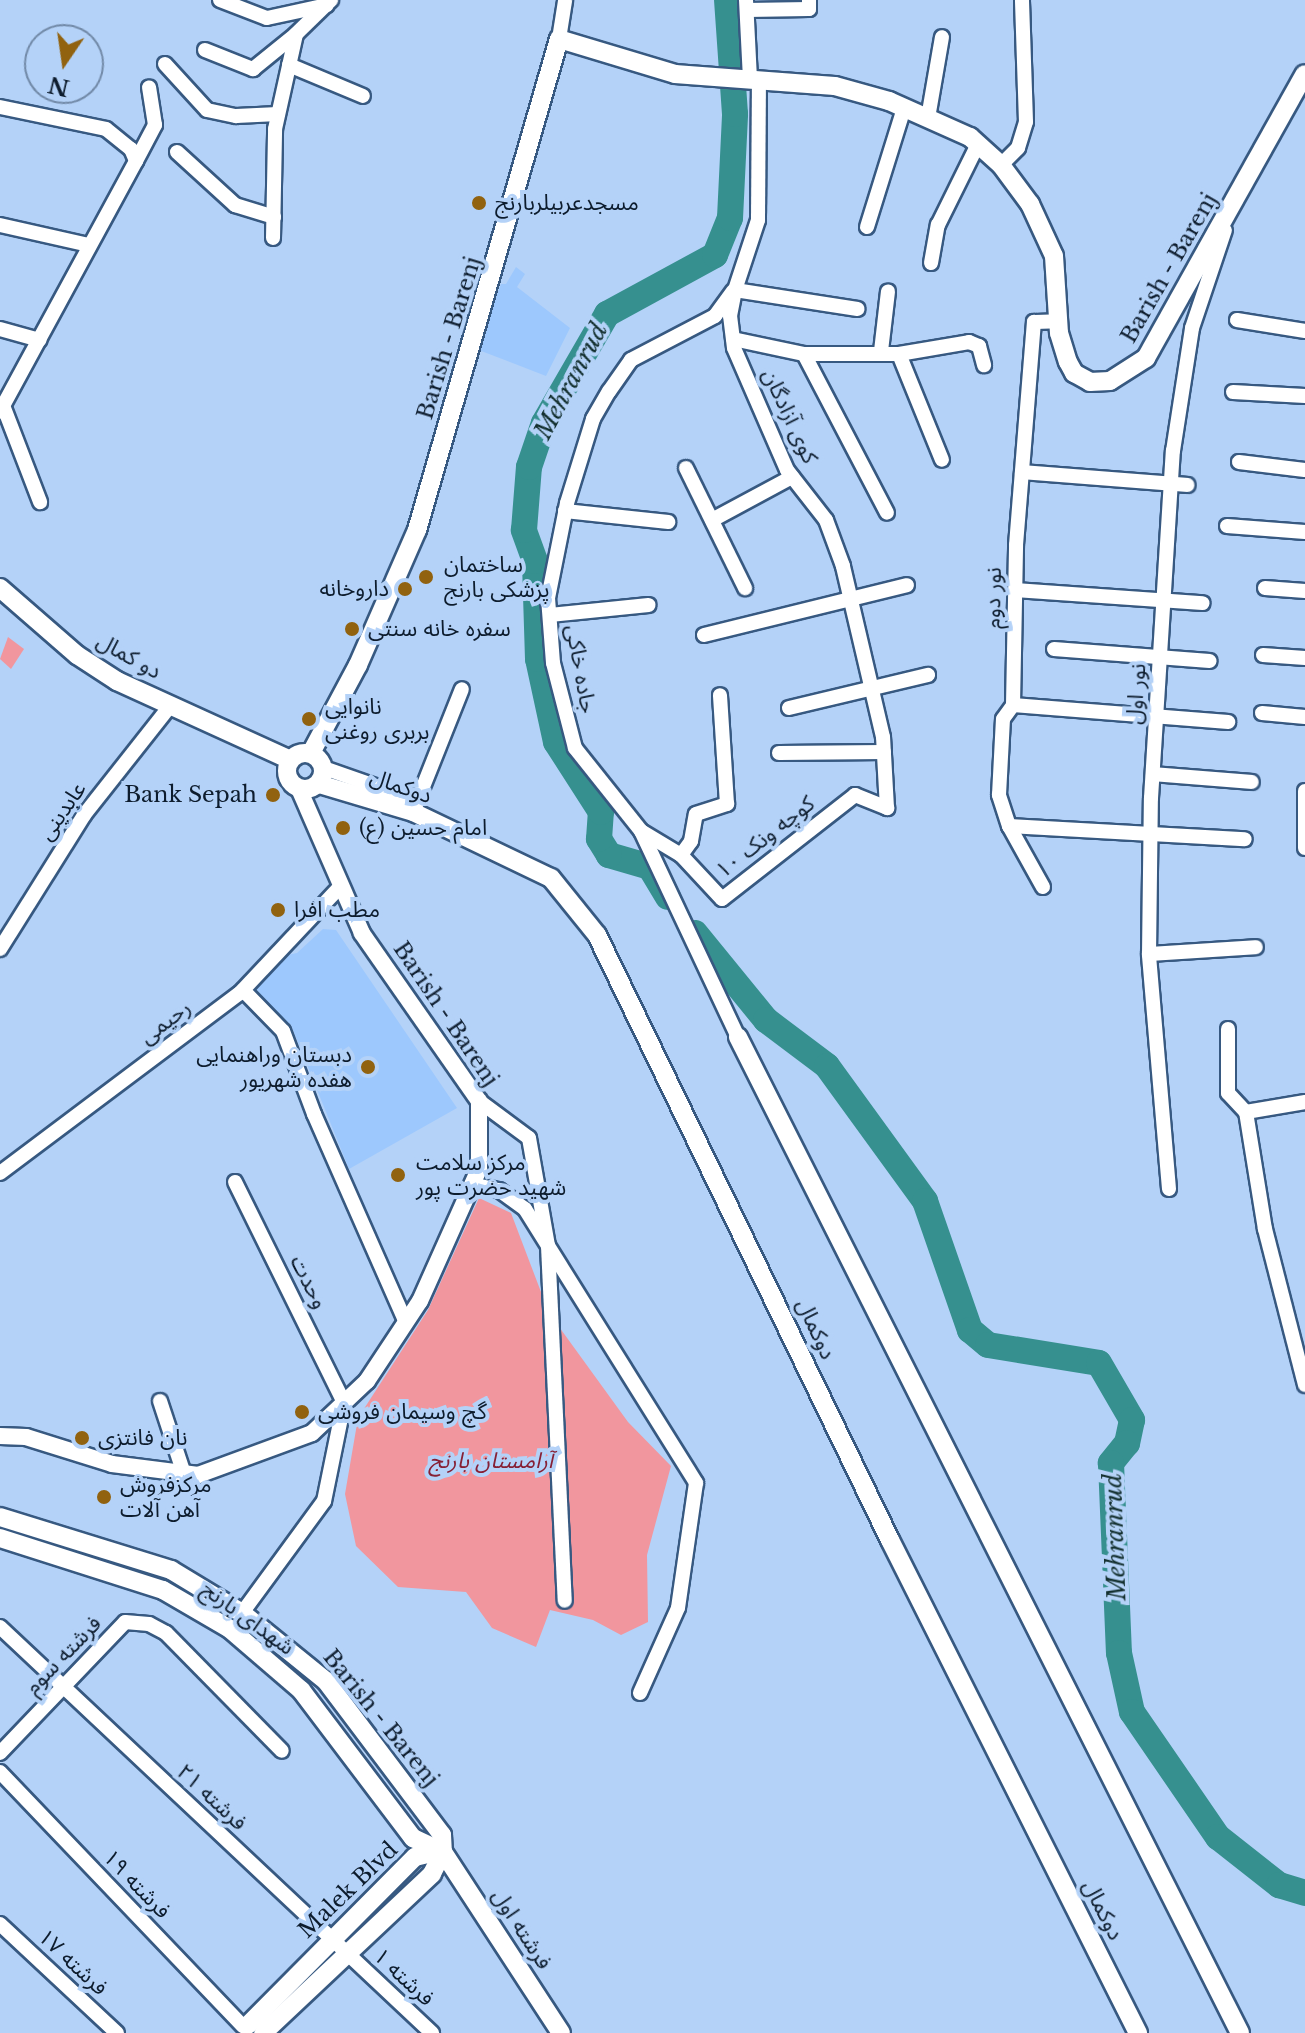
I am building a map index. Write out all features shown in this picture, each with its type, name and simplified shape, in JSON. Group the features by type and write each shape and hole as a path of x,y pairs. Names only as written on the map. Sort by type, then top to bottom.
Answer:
{"main road":[{"name":"Barish - Barenj","path":"311,753 358,665 417,530 559,39 675,74 835,86 904,108 978,144 1001,165 1030,204 1054,256 1059,321 1074,373 1090,382 1129,373 1160,336 1305,74"},
{"name":"دو کمال","path":"0,588 77,655 117,681 250,743 262,757 288,765"},
{"path":"311,753 322,776 299,789 288,765 311,753"},
{"name":"دوکمال","path":"322,776 416,806 551,878 597,935 883,1526 1138,2033"},
{"path":"738,1037 809,1168 1240,2033"},
{"name":"Barish - Barenj","path":"0,1517 171,1570 242,1613 326,1681 436,1825 443,1852"},
{"name":"شهدای بارنج","path":"0,1538 163,1590 230,1629 301,1690 413,1838 443,1852"},
{"name":"Malek Blvd","path":"250,2030 331,1938 415,1857 443,1852"},
{"name":"Malek Blvd","path":"250,2030 347,1953 432,1874 443,1852"},
{"name":"فرشته اول","path":"443,1852 561,2033"}],"street":[{"path":"220,0 267,18 331,2"},
{"path":"559,39 565,0"},
{"path":"746,5 809,9 809,0"},
{"path":"1001,165 1018,148 1026,122 1022,0"},
{"path":"205,50 253,69 331,2"},
{"name":"کوی آزادگان","path":"746,5 754,79 758,220 735,290 733,339 792,477 826,520 851,596 884,752 887,808"},
{"path":"273,238 278,114 296,34"},
{"path":"928,118 942,37"},
{"path":"165,64 207,110 236,116 278,114"},
{"path":"289,65 363,96"},
{"path":"40,502 2,410 155,125 149,87"},
{"path":"0,107 106,129 131,149 136,161"},
{"path":"867,227 904,108"},
{"path":"931,263 938,225 978,144"},
{"path":"177,152 235,205 274,217"},
{"name":"نور اول","path":"1169,1189 1149,954 1150,832 1156,716 1171,484 1192,328 1231,209"},
{"path":"0,225 89,245"},
{"path":"735,290 858,309"},
{"name":"جاده خاکی","path":"735,290 715,316 631,360 593,419 552,563 550,615 561,703 575,748 641,831 738,1037"},
{"path":"881,351 888,291"},
{"path":"1237,320 1305,331"},
{"name":"نور دوم","path":"1043,887 1009,826 999,795 1003,719 1013,705 1015,590 1034,322 1059,321"},
{"path":"0,329 40,340"},
{"path":"733,339 804,354 881,351 899,354 969,342 979,346 984,365"},
{"path":"804,354 887,513"},
{"path":"899,354 942,460"},
{"path":"1233,392 1305,396"},
{"path":"1239,462 1305,470"},
{"path":"686,468 745,588"},
{"path":"1022,472 1187,485"},
{"path":"712,520 792,477"},
{"path":"565,511 668,522"},
{"path":"1227,526 1305,532"},
{"path":"704,635 851,596 907,585"},
{"path":"1265,588 1305,591"},
{"path":"1015,590 1203,603"},
{"path":"550,615 648,605"},
{"path":"1054,649 1160,654 1210,661"},
{"path":"1263,655 1305,658"},
{"path":"789,708 928,675"},
{"path":"416,806 462,689"},
{"path":"641,831 681,855 691,841 696,814 727,804 720,695"},
{"name":"عابدینی","path":"0,949 84,815 171,705"},
{"path":"1013,705 1228,722"},
{"path":"1262,713 1305,717"},
{"path":"779,753 884,752"},
{"path":"1153,774 1252,782"},
{"name":"Barish - Barenj","path":"0,1436 26,1437 112,1464 198,1475 312,1433 367,1381 406,1323 479,1169 479,1101 362,933 299,789"},
{"path":"1305,791 1305,848"},
{"name":"کوچه ونک ۱۰","path":"681,855 722,899 855,795 887,808"},
{"path":"1009,826 1245,839"},
{"name":"رحیمی","path":"0,1173 243,990 341,886"},
{"path":"1149,954 1256,947"},
{"path":"243,990 283,1031 406,1323"},
{"path":"1228,1029 1228,1093 1246,1112 1265,1229 1305,1385"},
{"path":"479,1101 529,1138 548,1246 565,1601"},
{"path":"1246,1112 1305,1102"},
{"name":"وحدت","path":"235,1182 344,1403"},
{"path":"472,1184 499,1190 525,1209 696,1483 678,1608 640,1693"},
{"path":"160,1401 184,1474"},
{"path":"242,1613 324,1501 344,1403"},
{"name":"فرشته سوم","path":"0,1753 125,1622 149,1624 166,1633 282,1751"},
{"name":"۲۱ فرشته","path":"0,1627 347,1953"},
{"name":"۱۹ فرشته","path":"0,1772 250,2030"},
{"name":"۱۷ فرشته","path":"0,1924 117,2033"},
{"name":"فرشته ۱","path":"347,1953 432,2033"}],"shaded area":[{"path":"516,267 525,274 517,287 570,328 546,376 476,349 501,284 506,284"},
{"name":"دبستان وراهنمایی هفده شهریور","path":"323,929 336,930 457,1108 349,1169 291,1025 248,990 278,957 297,953"}],"green space":[{"path":"8,637 24,649 11,669 0,659"},
{"name":"آرامستان بارنج","path":"479,1198 511,1213 549,1313 628,1422 671,1466 647,1555 648,1622 621,1635 593,1620 550,1610 536,1647 492,1628 466,1592 398,1587 356,1546 345,1494 358,1418 428,1310"}],"waterway":[{"name":"Mehranrud","path":"668,897 650,867 609,855 599,839 601,812 556,742 538,659 535,561 524,530 529,467 544,423 607,314 715,255 730,218 735,114 727,0"},
{"name":"Mehranrud","path":"695,933 766,1020 827,1066 925,1201 970,1330 988,1345 1099,1363 1132,1420 1127,1443 1111,1463 1119,1653 1132,1712 1218,1837 1279,1885 1305,1893"}],"place":[{"name":"مسجدعربیلربارنج","path":"479,203"},
{"name":"ساختمان پزشکی بارنج","path":"426,577"},
{"name":"داروخانه","path":"405,589"},
{"name":"سفره خانه سنتی","path":"352,629"},
{"name":"نانوایی بربری روغنی","path":"309,719"},
{"name":"Bank Sepah","path":"273,795"},
{"name":"امام حسین (ع)","path":"343,828"},
{"name":"مطب افرا","path":"278,910"},
{"name":"دبستان وراهنمایی هفده شهریور","path":"368,1067"},
{"name":"مرکز سلامت شهید حضرت پور","path":"398,1175"},
{"name":"گچ وسیمان فروشی","path":"302,1412"},
{"name":"نان فانتزی","path":"82,1438"},
{"name":"مرکزفروش آهن آلات","path":"104,1497"}]}
